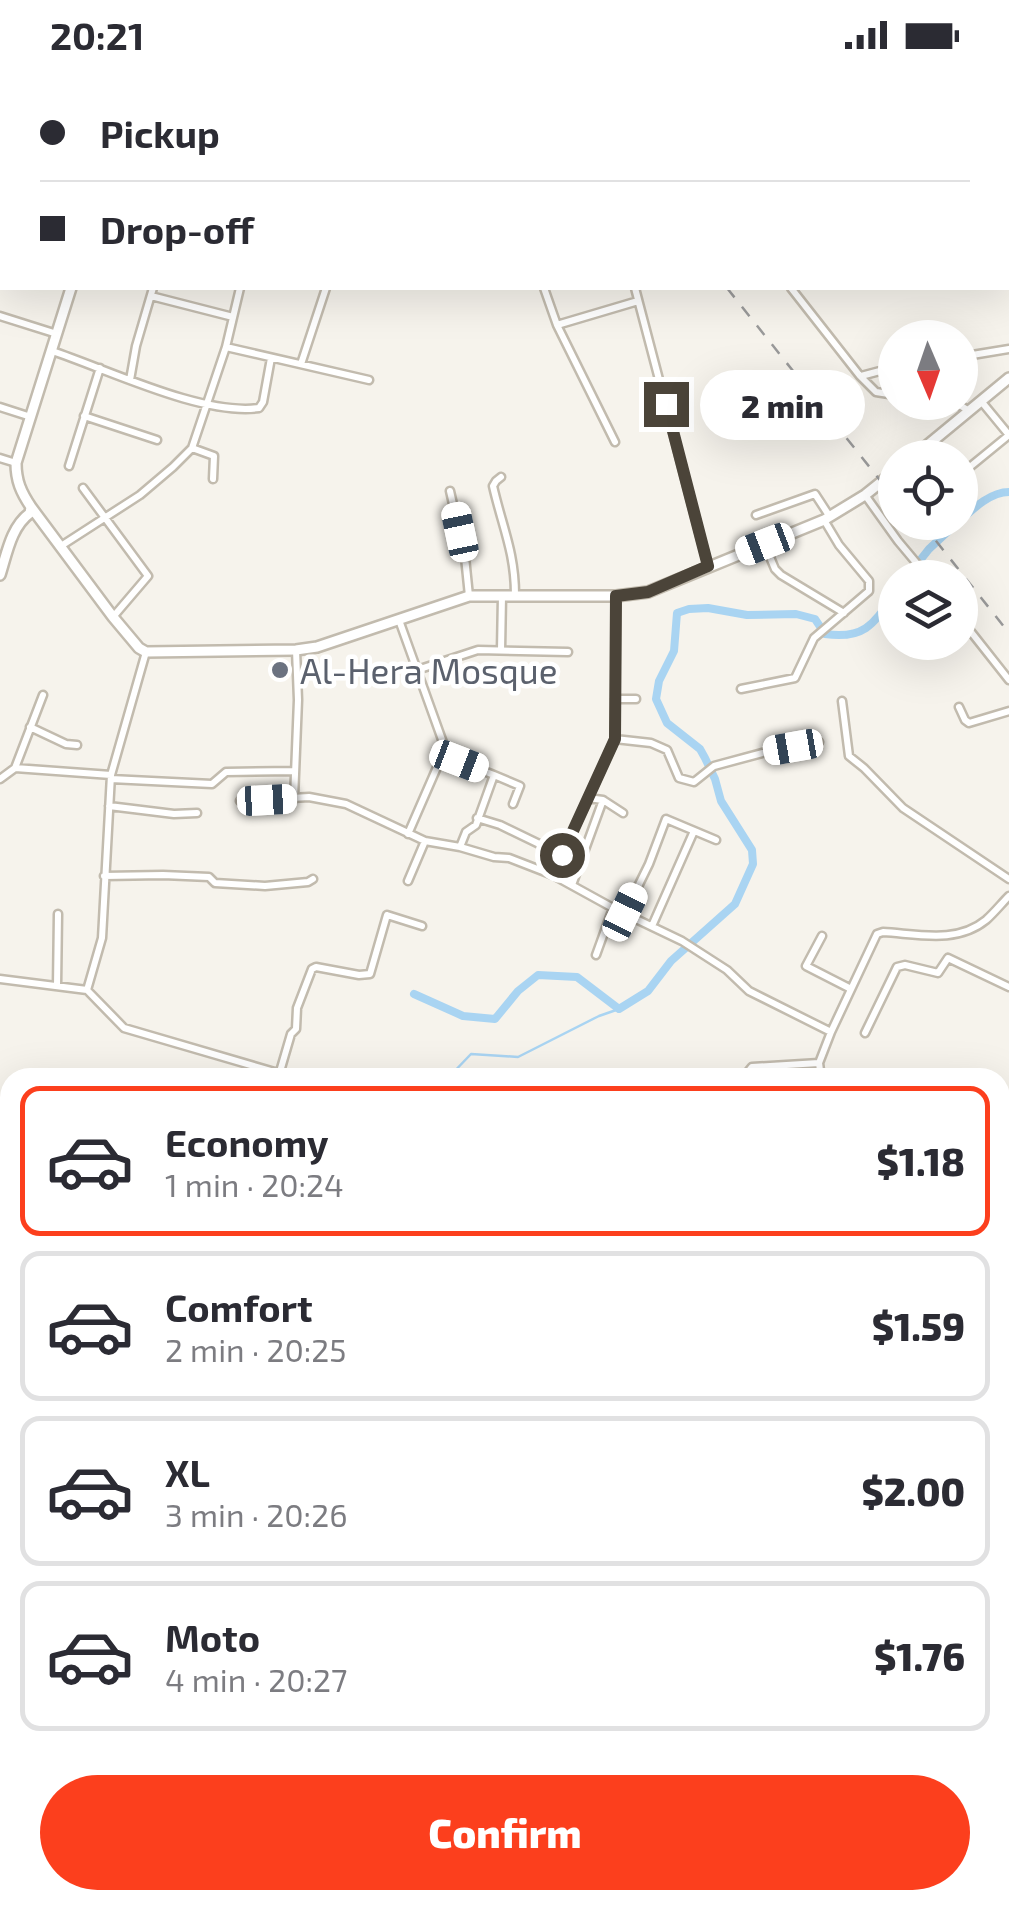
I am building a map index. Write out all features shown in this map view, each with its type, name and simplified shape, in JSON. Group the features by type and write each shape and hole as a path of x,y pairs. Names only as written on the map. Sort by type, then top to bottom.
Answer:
{"street":[{"path":"68,290 16,463 16,476 20,490 60,547 113,617 146,652 296,650 470,596 616,596 648,592 827,519 878,485"},
{"path":"60,547 158,481 192,448 226,347 240,290"},
{"path":"301,364 325,290"},
{"path":"545,290 556,325 614,442"},
{"path":"635,290 708,566"},
{"path":"794,290 860,376 878,392"},
{"path":"130,380 152,292 233,317"},
{"path":"556,325 638,301"},
{"path":"0,316 57,334"},
{"path":"226,347 368,380"},
{"path":"978,354 1009,349"},
{"path":"52,351 206,404 251,409 262,402 271,358"},
{"path":"68,466 100,368"},
{"path":"860,376 878,371"},
{"path":"978,403 1009,378"},
{"path":"978,460 1009,435 981,401"},
{"path":"0,407 31,417"},
{"path":"84,416 158,440"},
{"path":"933,440 957,420"},
{"path":"192,448 214,456 213,479"},
{"path":"0,458 16,463"},
{"path":"502,478 494,486 511,547 515,595"},
{"path":"84,488 148,576 113,617"},
{"path":"450,491 470,596"},
{"path":"741,689 795,678 814,638 871,586 839,545 815,494 756,515"},
{"path":"865,495 914,560"},
{"path":"0,575 16,527 30,514 31,507"},
{"path":"765,544 781,575 844,613"},
{"path":"501,650 502,595"},
{"path":"553,874 615,739 616,596"},
{"path":"399,620 445,748 459,761 520,786 513,804"},
{"path":"978,641 1009,680"},
{"path":"294,799 296,650"},
{"path":"417,670 478,650 568,652"},
{"path":"87,990 102,938 111,777 146,652"},
{"path":"0,780 15,768 43,694"},
{"path":"615,699 636,699"},
{"path":"842,701 849,756 903,808 1009,879"},
{"path":"959,707 968,724 1009,712"},
{"path":"30,727 66,744 77,745"},
{"path":"615,739 652,742 667,750 679,778 694,782 714,766 819,742"},
{"path":"408,834 445,748"},
{"path":"15,768 212,784 226,772 295,771"},
{"path":"460,847 466,832 476,825 494,775"},
{"path":"240,802 309,797 346,804 425,841 509,858 553,874 682,941 727,970 749,990 831,1032"},
{"path":"588,798 603,800 624,813"},
{"path":"572,884 603,800"},
{"path":"109,806 197,813"},
{"path":"477,818 562,855"},
{"path":"625,912 666,818 716,840"},
{"path":"652,926 694,831"},
{"path":"408,881 425,841"},
{"path":"104,876 209,877 215,883 265,886 312,879"},
{"path":"820,1068 831,1032 877,934 952,936 968,932 1009,896"},
{"path":"596,955 613,908"},
{"path":"57,986 58,914"},
{"path":"281,1068 291,1034 296,1030 296,1008 312,969 370,974 387,916 422,926"},
{"path":"822,936 806,966 852,989"},
{"path":"864,1033 897,967 905,964 938,973 948,958 1009,987"},
{"path":"0,980 87,990 124,1028 259,1068"},
{"path":"751,1068 820,1063"}],"waterway":[{"path":"978,506 1009,492"},
{"path":"920,560 939,540"},
{"path":"414,994 463,1016 495,1019 518,991 538,975 577,977 619,1009 648,991 671,961 735,904 753,864 752,850 721,801 700,749 667,723 656,699 659,681 674,651 677,613 708,608 747,615 796,614 815,619 825,634 839,635 860,631 878,616"},
{"path":"458,1068 471,1054 518,1057 619,1009"}],"railway":[{"path":"729,290 878,478"},
{"path":"935,540 1009,633"}],"place":[{"name":"Al-Hera Mosque","path":"280,670"}],"route":[{"path":"562,855 615,739 616,596 648,592 708,566 666,404"}]}
